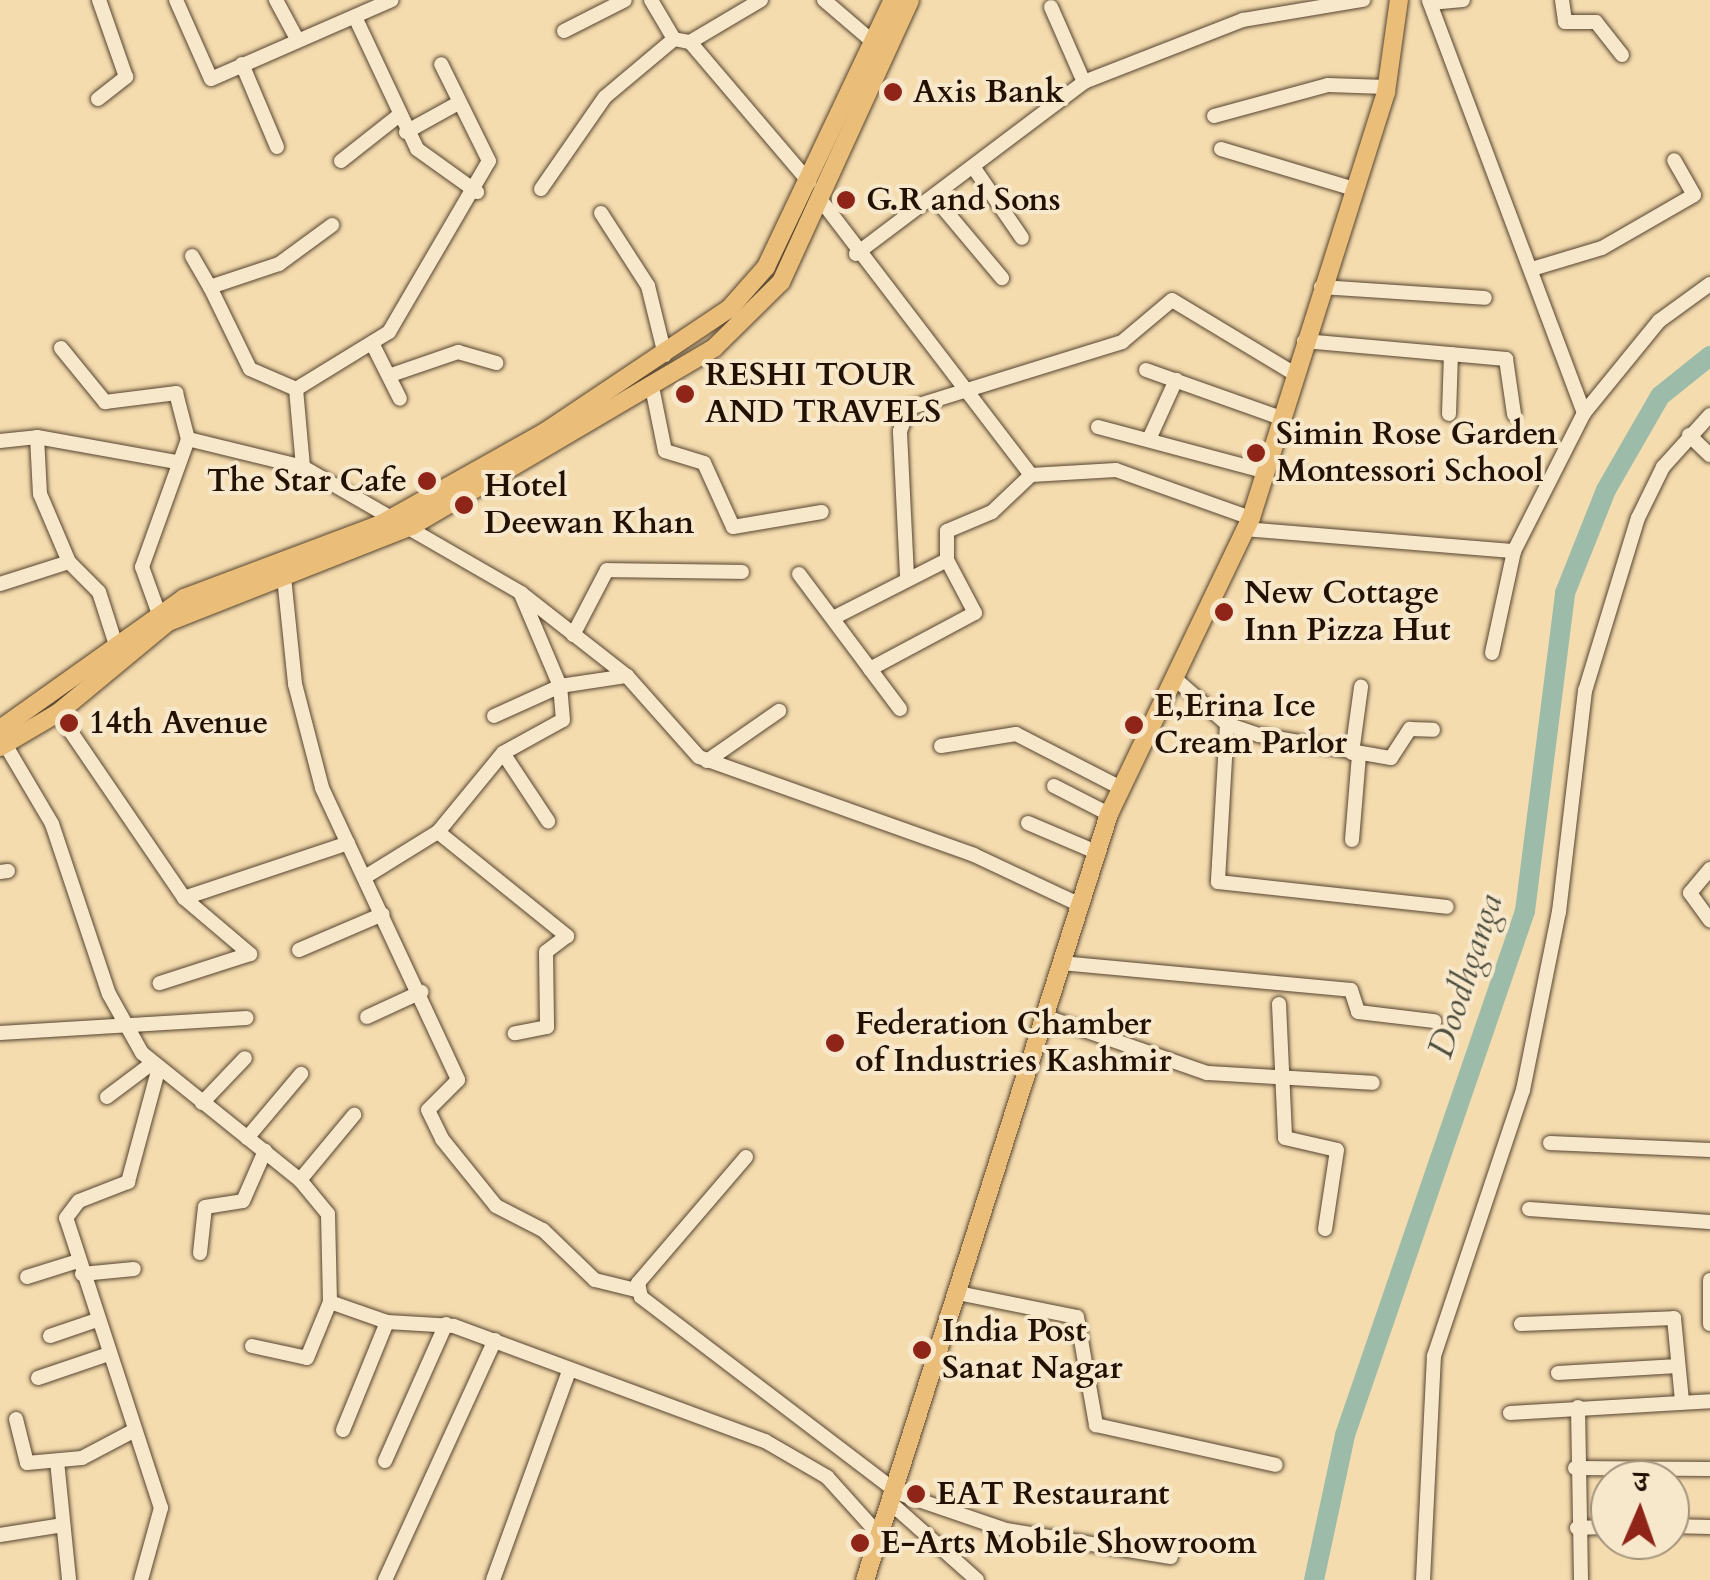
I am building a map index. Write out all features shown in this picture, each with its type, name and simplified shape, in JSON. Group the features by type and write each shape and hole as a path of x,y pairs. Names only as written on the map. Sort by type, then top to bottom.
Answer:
{"main road":[{"path":"1,739 159,614 394,517 665,355 766,267 892,0"},
{"path":"1,739 58,713 168,622 412,526 653,392 752,317 781,282 910,0"},
{"path":"865,1580 896,1500 1109,814 1248,523 1260,470 1386,87 1399,0"}],"street":[{"path":"98,99 126,78 99,0"},
{"path":"176,0 206,78 388,2"},
{"path":"276,0 297,39"},
{"path":"564,31 624,0"},
{"path":"651,0 674,40"},
{"path":"540,189 589,115 674,40 690,42 761,0"},
{"path":"824,0 873,42"},
{"path":"856,254 976,171 1084,82 1243,20 1362,0"},
{"path":"1463,0 1429,1 1584,413"},
{"path":"1562,0 1565,22 1596,22 1622,55"},
{"path":"1051,7 1084,82"},
{"path":"354,17 406,132 436,168 476,192"},
{"path":"690,42 809,182"},
{"path":"242,64 277,146"},
{"path":"296,389 373,345 476,192 489,148 455,105 441,64"},
{"path":"1214,116 1328,85 1386,87"},
{"path":"406,132 455,105"},
{"path":"341,162 397,117"},
{"path":"1222,149 1354,189"},
{"path":"1532,269 1602,248 1694,195 1674,160"},
{"path":"976,171 1022,238"},
{"path":"934,197 1002,278"},
{"path":"820,199 856,254 966,384 1030,476"},
{"path":"601,213 648,286 665,355"},
{"path":"210,287 279,264 332,225"},
{"path":"192,256 250,369 296,389"},
{"path":"1492,653 1514,551 1584,413 1660,321 1710,284"},
{"path":"1321,287 1485,298"},
{"path":"908,576 904,413 966,384 1122,342 1172,300 1293,373"},
{"path":"1304,340 1510,361 1514,414"},
{"path":"373,345 394,374 400,399"},
{"path":"61,348 105,402 176,393 188,439 176,462 142,568 159,614"},
{"path":"394,374 458,352 496,363"},
{"path":"1450,414 1451,354"},
{"path":"1146,370 1278,417"},
{"path":"1150,437 1176,380"},
{"path":"296,389 303,467"},
{"path":"653,392 665,451 704,463 732,528 822,512"},
{"path":"1422,1580 1434,1356 1523,1090 1559,912 1586,691 1638,518 1689,434 1710,414"},
{"path":"1098,427 1150,437 1260,470"},
{"path":"1689,434 1710,455"},
{"path":"0,441 37,437 176,462"},
{"path":"37,437 40,494 69,562 97,588 116,645"},
{"path":"188,439 303,467 412,526 521,593 627,676 707,761 974,855 1078,904"},
{"path":"870,669 972,616 947,560 947,530 992,512 1030,476 1116,470 1248,523 1514,551"},
{"path":"833,618 908,576 947,560"},
{"path":"0,584 69,562"},
{"path":"574,634 607,570 742,572"},
{"path":"799,574 900,709"},
{"path":"284,578 302,720 348,843 421,992 459,1084 428,1110 442,1139 496,1206 543,1230 595,1280 636,1290 896,1500 977,1580"},
{"path":"365,877 438,832 503,753 560,725 560,686 521,593"},
{"path":"494,716 560,686 627,676"},
{"path":"1173,677 1227,724 1355,753 1396,757 1410,728 1433,730"},
{"path":"1352,840 1361,687"},
{"path":"707,761 779,711"},
{"path":"58,713 184,898 250,957 160,982"},
{"path":"1227,724 1218,882 1447,907"},
{"path":"941,746 1016,734 1122,788"},
{"path":"1,739 52,824 120,1019 155,1068 300,1180 332,1228 330,1302 308,1358 252,1346"},
{"path":"503,753 548,821"},
{"path":"1054,786 1109,814"},
{"path":"1028,823 1096,852"},
{"path":"438,832 567,936 546,952 547,1027 515,1033"},
{"path":"184,898 348,843"},
{"path":"1710,869 1690,893 1710,920"},
{"path":"299,950 384,914"},
{"path":"1061,962 1352,990 1358,1012 1434,1022"},
{"path":"366,1018 421,992"},
{"path":"1278,1004 1286,1142 1337,1150 1325,1229"},
{"path":"1044,1016 1184,1067 1284,1079 1373,1083"},
{"path":"0,1032 120,1019 247,1018"},
{"path":"202,1103 245,1058"},
{"path":"107,1096 155,1068"},
{"path":"140,1580 163,1520 80,1267 70,1208 128,1182 155,1068"},
{"path":"248,1138 300,1074"},
{"path":"300,1180 354,1115"},
{"path":"1550,1142 1710,1150"},
{"path":"200,1253 205,1207 243,1201 265,1151"},
{"path":"636,1290 746,1157"},
{"path":"1529,1209 1710,1222"},
{"path":"27,1277 80,1267 134,1269"},
{"path":"1710,1280 1710,1324"},
{"path":"958,1293 1077,1317 1096,1425 1276,1465"},
{"path":"330,1302 387,1322 446,1324 495,1340 568,1374 788,1452 844,1491 882,1538"},
{"path":"1521,1324 1666,1316 1676,1322 1682,1401"},
{"path":"50,1336 98,1320"},
{"path":"344,1430 387,1322"},
{"path":"385,1461 446,1324"},
{"path":"385,1580 495,1340"},
{"path":"38,1378 109,1354"},
{"path":"1558,1373 1678,1366"},
{"path":"493,1580 568,1374"},
{"path":"1510,1413 1710,1400"},
{"path":"1578,1408 1575,1468 1580,1580"},
{"path":"16,1419 24,1462 57,1461 104,1452 134,1430"},
{"path":"57,1461 69,1580"},
{"path":"1575,1468 1710,1468"},
{"path":"896,1500 1006,1530 1171,1557"},
{"path":"0,1535 64,1526"},
{"path":"1577,1528 1590,1528"}],"waterway":[{"name":"Doodhganga","path":"1314,1580 1345,1435 1525,911 1565,593 1606,490 1660,396 1710,356"}],"place":[{"name":"Axis Bank","path":"893,92"},
{"name":"G.R and Sons","path":"846,200"},
{"name":"RESHI TOUR AND TRAVELS","path":"685,394"},
{"name":"Simin Rose Garden Montessori School","path":"1256,453"},
{"name":"The Star Cafe","path":"427,481"},
{"name":"Hotel Deewan Khan","path":"464,505"},
{"name":"New Cottage Inn Pizza Hut","path":"1224,612"},
{"name":"14th Avenue","path":"69,723"},
{"name":"E,Erina Ice Cream Parlor","path":"1134,725"},
{"name":"Federation Chamber of Industries Kashmir","path":"835,1043"},
{"name":"India Post Sanat Nagar","path":"922,1350"},
{"name":"EAT Restaurant","path":"916,1494"},
{"name":"E-Arts Mobile Showroom","path":"860,1543"}]}
